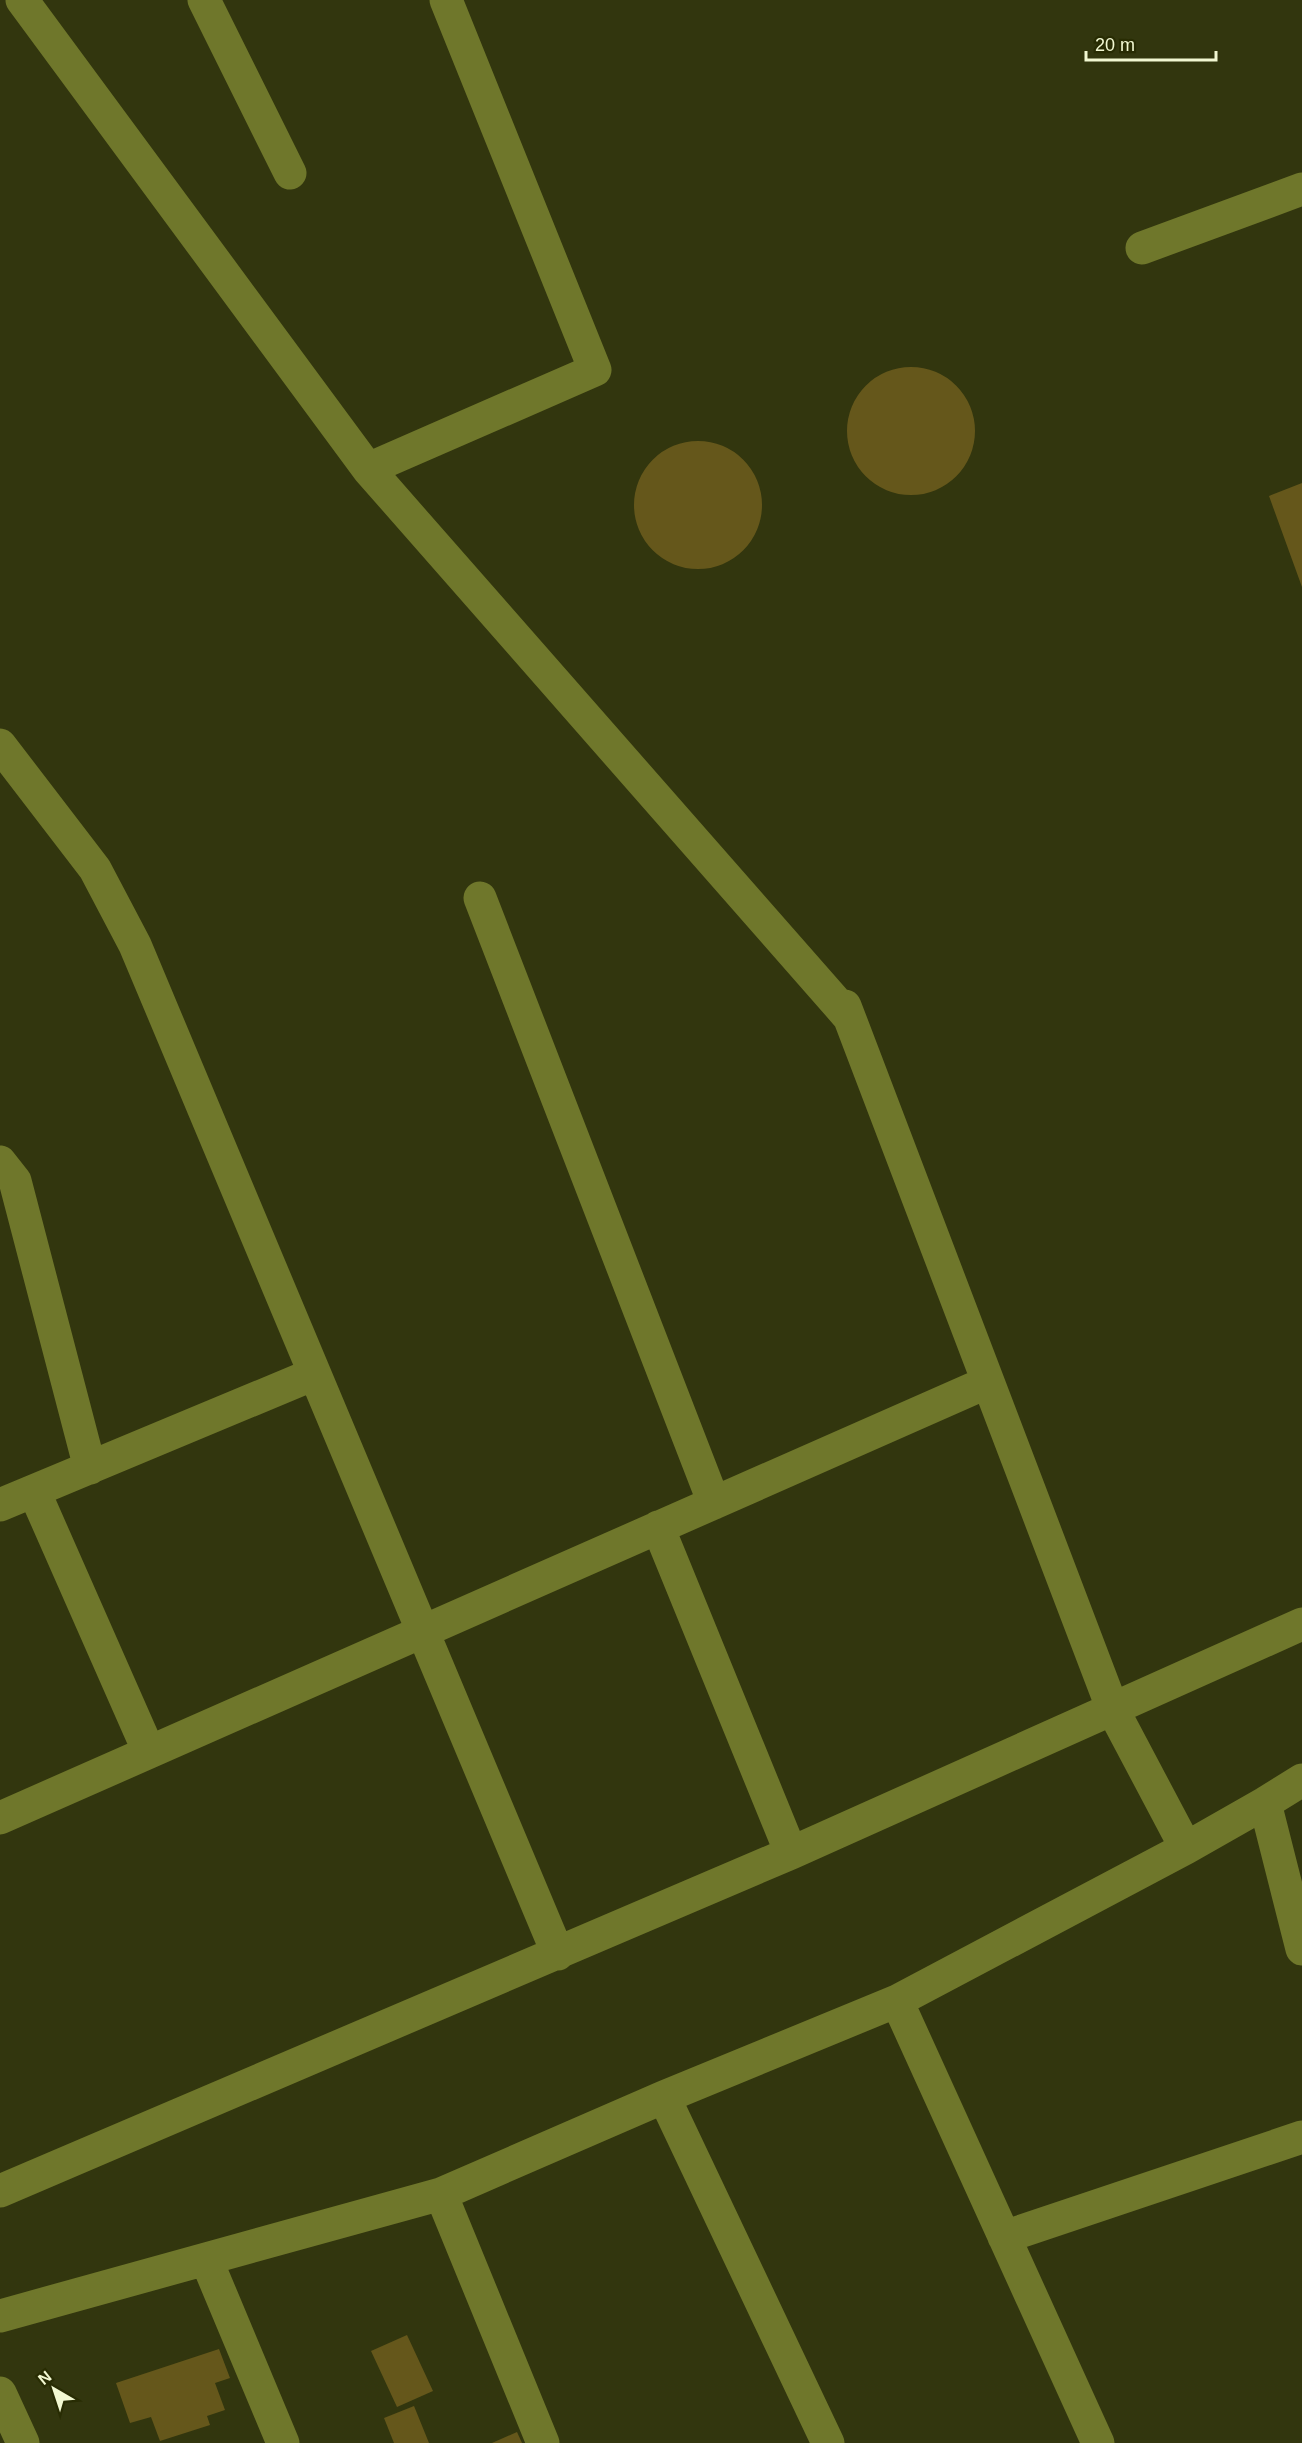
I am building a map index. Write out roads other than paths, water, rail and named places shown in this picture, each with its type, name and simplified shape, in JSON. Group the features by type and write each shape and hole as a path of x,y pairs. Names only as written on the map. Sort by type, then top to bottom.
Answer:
{"street":[{"path":"22,0 368,468 847,1011 1113,1710 1185,1848"},
{"path":"204,0 290,173"},
{"path":"368,468 595,370 446,0"},
{"path":"1142,248 1302,189"},
{"path":"0,745 95,869 135,945 558,1954"},
{"path":"480,898 714,1503"},
{"path":"0,1162 15,1181 90,1468"},
{"path":"0,1505 314,1374"},
{"path":"0,1818 988,1382"},
{"path":"34,1491 149,1752"},
{"path":"658,1527 791,1853"},
{"path":"0,2191 791,1853 1302,1624"},
{"path":"0,2316 441,2194 664,2097 897,2001 1185,1848 1302,1780"},
{"path":"1265,1803 1302,1949"},
{"path":"897,2001 1098,2443"},
{"path":"664,2097 828,2443"},
{"path":"1005,2237 1302,2137"},
{"path":"441,2194 543,2443"},
{"path":"206,2259 283,2443"},
{"path":"0,2393 23,2443"}]}
